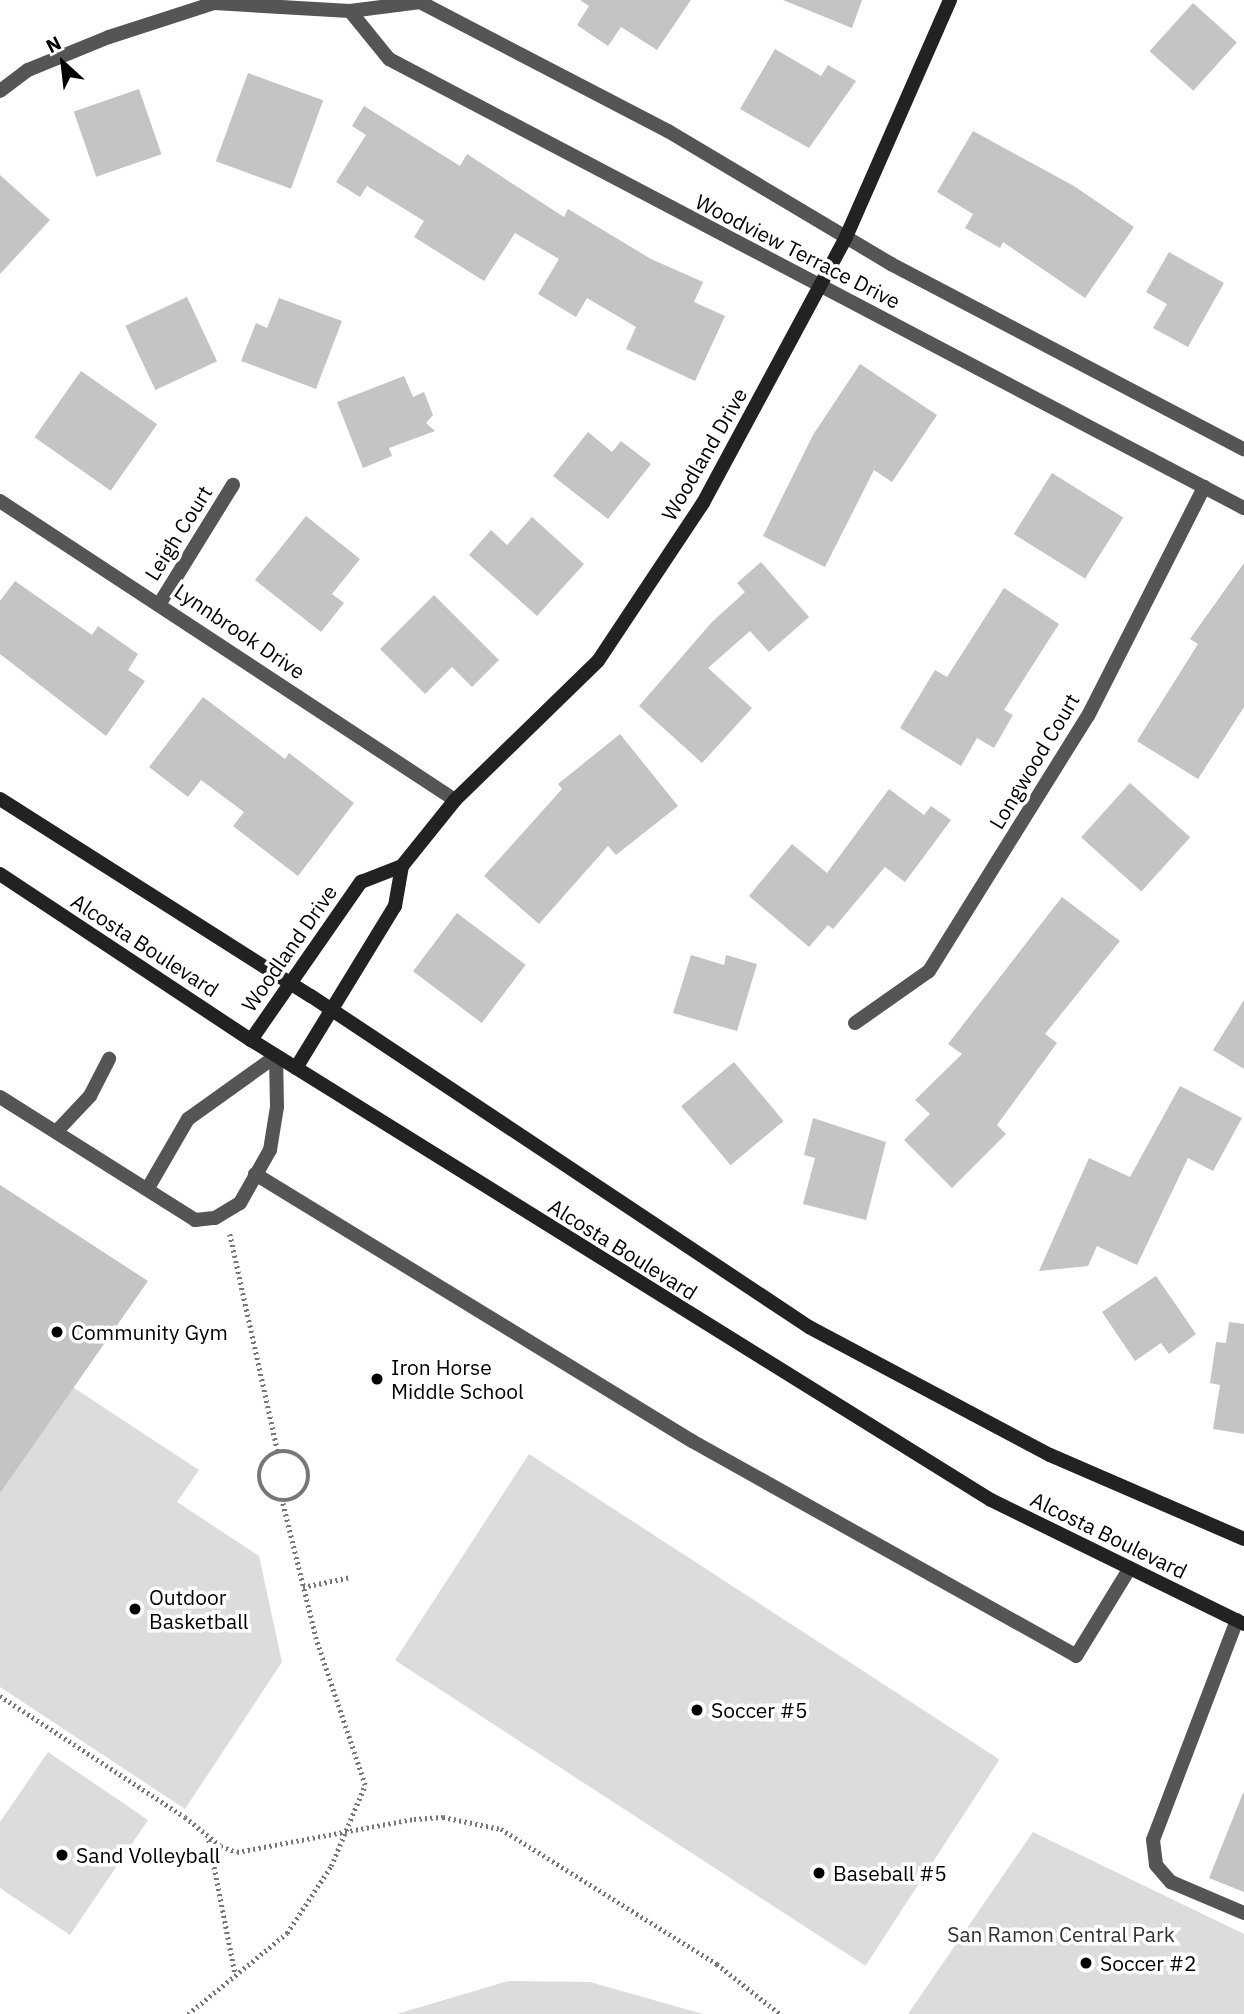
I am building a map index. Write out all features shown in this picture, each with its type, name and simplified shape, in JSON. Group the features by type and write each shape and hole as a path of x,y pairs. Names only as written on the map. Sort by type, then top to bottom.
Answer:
{"main road":[{"name":"Woodland Drive","path":"296,1068 329,1008 395,906 402,866 456,800 598,661 704,503 846,237 950,0"},
{"name":"Alcosta Boulevard","path":"0,799 329,1008 809,1327 1050,1455 1244,1539"},
{"name":"Woodland Drive","path":"251,1040 361,882 402,866"},
{"name":"Alcosta Boulevard","path":"0,874 276,1056 991,1500 1241,1622"}],"street":[{"name":"Woodview Terrace Drive","path":"0,91 28,70 109,37 214,3 350,11 420,2 668,131 846,237 1244,449"},
{"name":"Woodview Terrace Drive","path":"350,11 390,59 819,288 1244,508"},
{"name":"Leigh Court","path":"160,603 233,485"},
{"name":"Longwood Court","path":"855,1023 929,971 1088,716 1204,486"},
{"name":"Lynnbrook Drive","path":"0,501 160,603 456,800"},
{"path":"148,1188 188,1119 276,1056"},
{"path":"0,1097 148,1188 194,1220 225,1212 240,1203 255,1174 272,1139 276,1056"},
{"path":"56,1132 90,1096 109,1059"},
{"path":"255,1174 692,1441 1076,1656 1130,1568"},
{"path":"1241,1622 1153,1840 1156,1865 1171,1882 1244,1913"}],"path":[{"path":"225,1212 278,1452"},
{"path":"278,1452 294,1453 308,1471 302,1493 282,1501 265,1494 258,1478 264,1461 278,1452"},
{"path":"188,2014 287,1933 348,1832 365,1786 303,1587 282,1501"},
{"path":"303,1587 351,1577"},
{"path":"0,1696 185,1817 209,1838 237,1852 443,1818 501,1829 706,1957 780,2014"},
{"path":"209,1838 236,1973"}],"green space":[{"name":"Outdoor Basketball","path":"71,1386 199,1470 177,1502 259,1556 282,1662 185,1809 0,1687 0,1492"},
{"name":"Soccer #5","path":"529,1454 999,1760 866,1966 395,1660"},
{"name":"Sand Volleyball","path":"48,1752 148,1820 70,1935 0,1888 0,1822"},
{"name":"San Ramon Central Park","path":"1033,1832 1244,1934 1244,2014 908,2014"},
{"path":"508,1981 590,1982 703,2014 397,2014"}],"building":[{"path":"580,0 691,0 657,50 621,27 608,46 577,25 589,6"},
{"path":"783,0 862,0 852,28"},
{"path":"1193,3 1237,42 1193,91 1150,51"},
{"path":"775,49 821,76 828,65 856,81 809,148 740,109"},
{"path":"248,73 323,100 291,189 216,161"},
{"path":"139,89 161,154 96,177 74,111"},
{"path":"364,106 460,166 467,154 564,217 568,209 651,259 703,282 694,302 725,316 695,381 626,349 636,327 587,298 576,317 538,294 559,259 515,233 484,281 414,237 424,221 367,186 360,197 336,182 366,135 352,126"},
{"path":"973,131 1074,186 1134,227 1085,298 1003,242 1000,248 965,228 973,214 937,192"},
{"path":"0,175 50,220 0,274"},
{"path":"1169,252 1224,283 1188,347 1153,328 1167,304 1146,292"},
{"path":"187,297 217,361 155,390 125,326"},
{"path":"279,298 342,321 316,389 241,361 256,323 267,328"},
{"path":"860,364 937,415 892,482 874,470 825,567 763,536 813,435"},
{"path":"81,371 157,424 111,491 35,437"},
{"path":"404,376 413,397 424,392 433,415 426,423 435,431 389,448 392,456 363,468 337,402"},
{"path":"588,432 612,452 621,441 651,464 608,519 553,476"},
{"path":"1052,473 1123,518 1085,579 1014,534"},
{"path":"306,516 360,559 332,594 344,603 321,632 255,580"},
{"path":"532,517 584,564 537,616 469,555 491,530 507,545"},
{"path":"761,562 809,617 769,652 750,631 708,668 752,708 702,763 639,706 712,622 745,592 737,583"},
{"path":"1244,563 1244,707 1198,779 1137,741 1198,644 1190,639"},
{"path":"15,581 92,635 98,626 138,654 128,670 145,681 106,736 0,654 0,601"},
{"path":"1004,588 1059,624 1004,710 1013,715 994,748 977,738 961,766 900,728 935,670 947,677"},
{"path":"434,595 499,660 472,687 452,667 425,694 380,649"},
{"path":"203,697 285,759 289,753 354,803 298,876 233,826 244,812 201,780 188,797 149,767"},
{"path":"620,734 678,806 616,855 608,846 539,924 484,876 562,789 558,784"},
{"path":"1130,783 1190,837 1141,891 1081,837"},
{"path":"889,789 924,815 931,806 951,820 905,882 885,867 833,929 828,925 809,947 749,896 792,844 827,873"},
{"path":"1062,897 1120,941 1045,1034 1057,1043 997,1125 1006,1134 952,1188 904,1140 930,1114 915,1100 962,1054 948,1044"},
{"path":"457,913 526,965 482,1023 413,971"},
{"path":"691,955 724,965 726,955 757,964 737,1031 673,1013"},
{"path":"1244,1000 1244,1069 1213,1050"},
{"path":"734,1062 783,1121 731,1165 681,1106"},
{"path":"1180,1086 1242,1118 1213,1171 1188,1158 1137,1265 1097,1246 1088,1266 1039,1271 1089,1158 1130,1177"},
{"path":"813,1118 886,1142 866,1220 803,1204 815,1158 804,1155"},
{"name":"Community Gym","path":"0,1185 148,1281 0,1493"},
{"path":"1156,1276 1196,1334 1169,1354 1161,1343 1135,1361 1102,1312"},
{"path":"1229,1322 1244,1324 1244,1434 1213,1429 1220,1385 1210,1383 1216,1342 1226,1343"},
{"path":"1244,1793 1244,1892 1209,1878"}],"place":[{"name":"Community Gym","path":"57,1332"},
{"name":"Iron Horse Middle School","path":"377,1379"},
{"name":"Outdoor Basketball","path":"135,1609"},
{"name":"Soccer #5","path":"697,1710"},
{"name":"Sand Volleyball","path":"62,1855"},
{"name":"Baseball #5","path":"819,1873"},
{"name":"Soccer #2","path":"1086,1963"}]}
